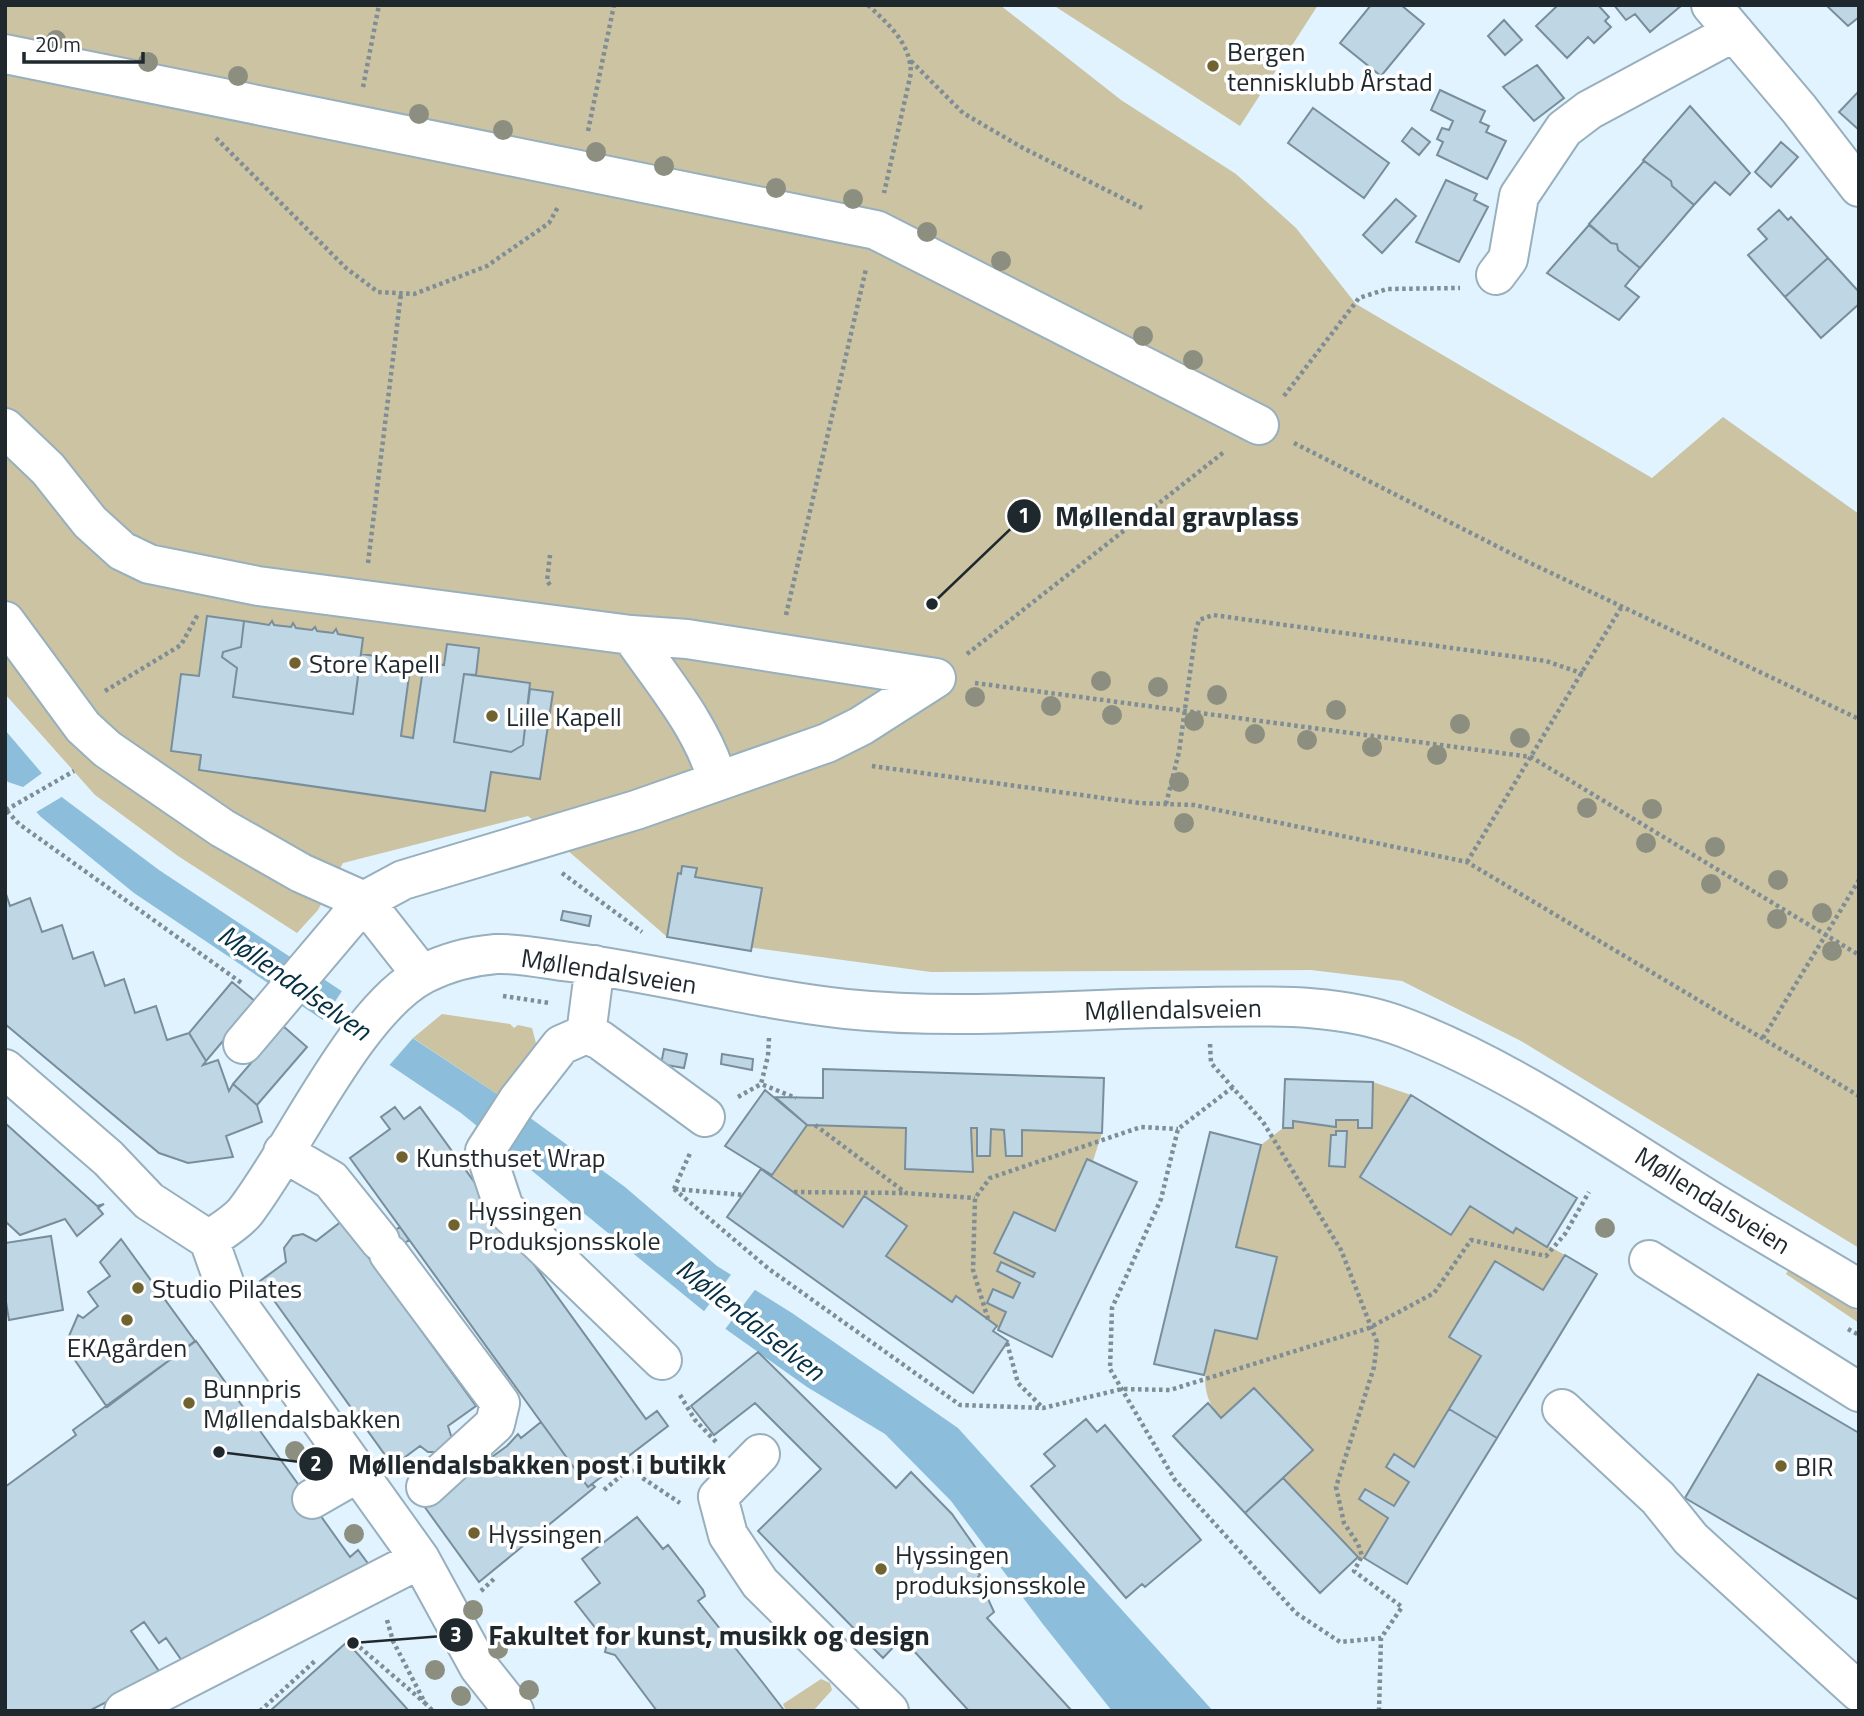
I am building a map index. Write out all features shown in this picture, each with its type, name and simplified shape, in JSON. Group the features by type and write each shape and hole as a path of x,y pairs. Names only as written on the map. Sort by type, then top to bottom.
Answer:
{"street":[{"path":"1496,275 1508,259 1519,196 1564,129 1722,18 1799,109 1859,187"},
{"path":"5,54 355,127 876,230 1259,425"},
{"path":"5,428 48,469 90,522 131,555 149,564 202,576 364,600 631,635 687,639 936,678"},
{"path":"5,621 83,727 107,749 222,828 301,873 364,901 422,975"},
{"path":"631,635 698,734 717,779"},
{"path":"243,1044 364,901 403,880 524,846 636,810 847,734 936,678"},
{"name":"Møllendalsveien","path":"209,1241 243,1215 353,1047 380,1012 422,975 460,960 498,954 595,965 785,1002 901,1013 965,1014 1242,1006 1314,1008 1357,1014 1403,1027 1469,1057 1619,1142 1691,1189 1859,1289"},
{"path":"595,965 588,1021 600,1040 705,1117"},
{"path":"588,1021 561,1045 518,1100 485,1151 504,1208 662,1360"},
{"path":"5,1069 108,1158 149,1201 209,1241 226,1288 421,1559 479,1667 514,1711"},
{"path":"284,1152 331,1180 500,1403 495,1424 426,1487"},
{"path":"1649,1260 1859,1392"},
{"path":"1562,1409 1658,1499 1691,1539 1859,1692"},
{"path":"760,1454 718,1497 728,1535 760,1583 889,1711"},
{"path":"312,1499 359,1472"},
{"path":"130,1710 421,1559"}],"path":[{"path":"355,127 379,5"},
{"path":"192,92 202,124 346,268 378,292 414,294 487,266 550,223 577,171 614,5"},
{"path":"868,5 895,32 910,60 963,113 1023,148 1142,208"},
{"path":"777,653 876,230 911,72 910,60"},
{"path":"936,678 1259,425 1359,298 1387,289 1473,288 1496,275"},
{"path":"364,600 401,293"},
{"path":"1259,425 1526,561 1859,719"},
{"path":"547,581 550,555"},
{"path":"1467,862 1584,674 1622,606"},
{"path":"1166,804 1186,709 1196,630 1199,620 1213,615 1546,660 1584,674"},
{"path":"134,676 173,651 190,632"},
{"path":"936,678 1186,709 1531,757 1859,954"},
{"path":"863,764 1166,804 1194,805 1467,862 1859,1096"},
{"path":"57,781 6,810 19,824 276,1007"},
{"path":"1763,1038 1859,880"},
{"path":"575,885 612,912"},
{"path":"494,993 588,1021"},
{"path":"756,1035 782,1039"},
{"path":"769,1037 768,1056 761,1084 796,1098"},
{"path":"1196,1044 1222,1043"},
{"path":"1210,1044 1212,1063 1263,1122 1341,1250 1369,1328 1377,1342 1374,1367 1336,1487 1344,1523 1358,1544 1362,1556 1354,1571 1402,1607 1381,1638 1379,1711"},
{"path":"1233,1087 1178,1129 1161,1199 1112,1308 1110,1369 1175,1480 1296,1613 1340,1642 1381,1638"},
{"path":"815,1125 906,1193"},
{"path":"988,1319 973,1270 975,1198 990,1178 1141,1127 1178,1129"},
{"path":"743,1195 674,1189 769,1269 960,1405 1043,1408 1122,1389 1170,1390 1369,1328 1434,1293 1471,1240 1546,1256 1565,1234 1589,1192"},
{"path":"794,1192 906,1193 975,1198"},
{"path":"1007,1343 1018,1383 1043,1408"},
{"path":"687,1409 695,1420"},
{"path":"604,1490 629,1469"},
{"path":"488,1584 496,1577"},
{"path":"345,1634 433,1711"},
{"path":"393,1641 425,1703"},
{"path":"260,1711 326,1651"}],"shaded area":[{"path":"5,5 1000,5 1121,100 1236,174 1296,228 1356,304 1652,478 1723,417 1859,514 1859,1248 1521,1041 1402,981 1311,970 931,972 666,936 528,816 343,863 318,910 297,933 178,856 95,795 5,694"},
{"name":"Bergen tennisklubb Årstad","path":"1053,5 1318,5 1240,126"},
{"path":"442,1014 510,1024 514,1028 518,1025 532,1028 537,1047 503,1098 413,1038"},
{"path":"1373,1082 1411,1095 1360,1178 1451,1235 1470,1206 1513,1233 1516,1228 1565,1255 1543,1290 1495,1261 1449,1337 1481,1357 1414,1467 1394,1454 1386,1467 1409,1482 1394,1506 1366,1489 1359,1499 1388,1518 1365,1559 1358,1557 1283,1478 1312,1450 1254,1388 1221,1418 1208,1397 1205,1376 1215,1330 1257,1339 1277,1257 1236,1247 1261,1145 1283,1128 1293,1128 1293,1121 1335,1127 1336,1120 1358,1120 1371,1128"},
{"path":"807,1125 906,1128 905,1169 972,1172 971,1128 977,1128 977,1156 990,1156 991,1129 1004,1130 1006,1156 1022,1156 1022,1130 1102,1133 1093,1161 1087,1160 1055,1231 1014,1212 994,1253 1035,1273 1033,1277 1001,1262 997,1271 1020,1283 1013,1298 993,1290 1006,1312 998,1330 997,1326 956,1297 952,1302 886,1256 907,1226 864,1197 843,1227 772,1175"},
{"path":"1789,1269 1859,1312 1859,1323 1786,1274"},
{"path":"821,1679 830,1683 832,1690 813,1711 786,1711 783,1704"}],"water":[{"name":"Møllendalselven","path":"5,730 63,798 159,870 500,1096 625,1187 717,1266 792,1313 958,1428 1213,1711 1112,1711 951,1501 885,1434 807,1387 727,1330 461,1113 134,893 41,817 5,779"}],"pier":[{"path":"45,771 65,795 33,814 5,781 23,787"},
{"path":"344,988 413,1038 386,1069 320,1024"},
{"path":"733,1272 757,1287 723,1332 702,1314"}],"building":[{"path":"1371,5 1401,5 1424,24 1381,76 1340,43"},
{"path":"1558,5 1598,5 1609,17 1605,21 1611,27 1594,43 1588,37 1567,58 1536,26"},
{"path":"1614,5 1682,5 1650,32 1635,14 1626,20"},
{"path":"1826,5 1859,5 1859,17 1848,26"},
{"path":"1504,20 1522,40 1505,55 1488,36"},
{"path":"1537,65 1564,98 1534,121 1503,87"},
{"path":"1440,90 1485,111 1480,122 1489,126 1486,132 1506,141 1487,179 1437,155 1443,142 1437,139 1442,128 1449,130 1453,121 1431,110"},
{"path":"1859,91 1859,130 1839,112"},
{"path":"1690,106 1750,173 1730,195 1715,182 1694,205 1672,186 1671,181 1643,160"},
{"path":"1313,108 1389,163 1364,198 1288,143"},
{"path":"1412,128 1430,142 1419,155 1402,141"},
{"path":"1781,142 1798,157 1771,187 1755,172"},
{"path":"1644,161 1671,181 1672,186 1694,205 1640,268 1618,250 1617,244 1611,243 1589,224"},
{"path":"1446,180 1477,194 1474,200 1488,207 1459,262 1416,242"},
{"path":"1396,199 1416,216 1382,253 1363,235"},
{"path":"1779,210 1788,220 1791,217 1828,258 1785,297 1748,255 1767,239 1758,229"},
{"path":"1589,225 1611,243 1617,244 1618,250 1640,268 1625,286 1639,297 1619,320 1547,273"},
{"path":"1828,258 1859,292 1859,304 1821,338 1785,297"},
{"path":"207,616 244,621 241,647 223,652 222,657 237,668 233,697 353,714 361,654 411,661 401,736 413,738 424,662 444,665 447,644 479,648 476,675 464,674 454,742 511,752 523,745 530,689 553,692 540,779 491,772 485,811 199,770 201,755 171,751 181,674 199,676"},
{"name":"Store Kapell","path":"244,621 269,625 272,621 274,625 291,627 293,623 296,628 312,630 315,627 317,631 333,633 336,629 338,634 363,638 353,714 233,697 237,668 222,657 223,652 241,647"},
{"name":"Lille Kapell","path":"464,674 530,683 523,745 511,752 454,742"},
{"path":"682,866 697,868 695,877 762,888 751,951 667,937 678,873 681,874"},
{"path":"5,891 10,906 30,898 42,932 62,925 73,959 93,952 105,986 124,979 135,1013 156,1006 167,1040 189,1033 206,1061 203,1065 218,1060 229,1091 233,1084 257,1105 262,1122 226,1136 233,1157 188,1163 159,1153 5,1024"},
{"path":"563,911 591,916 589,926 561,920"},
{"path":"232,982 256,1002 206,1061 189,1033"},
{"path":"283,1026 307,1047 257,1105 233,1084"},
{"path":"664,1049 687,1054 684,1068 661,1064"},
{"path":"722,1054 753,1059 752,1070 721,1064"},
{"path":"823,1069 1104,1078 1102,1133 1022,1130 1022,1156 1006,1156 1004,1130 991,1129 990,1156 977,1156 977,1128 971,1128 973,1172 905,1169 906,1128 807,1125 775,1097 823,1098"},
{"path":"1285,1079 1373,1082 1372,1128 1358,1128 1358,1120 1336,1120 1336,1127 1293,1121 1293,1128 1283,1128"},
{"path":"765,1090 807,1125 772,1175 725,1146"},
{"path":"1411,1095 1577,1198 1547,1247 1516,1228 1513,1233 1470,1206 1451,1235 1360,1177"},
{"path":"395,1107 404,1119 420,1107 646,1419 657,1411 668,1426 588,1487 350,1158 390,1129 381,1117"},
{"path":"5,1123 97,1206 104,1204 98,1208 103,1214 77,1236 65,1219 20,1235 5,1221"},
{"path":"1336,1131 1347,1131 1345,1167 1329,1166 1331,1135 1336,1135"},
{"path":"1210,1132 1261,1145 1236,1247 1277,1257 1257,1339 1215,1330 1204,1375 1154,1364"},
{"path":"1087,1159 1137,1182 1052,1357 998,1330 1006,1312 987,1303 993,1289 1013,1298 1020,1283 997,1271 1001,1262 1033,1277 1035,1273 994,1253 1014,1212 1055,1231"},
{"path":"761,1169 843,1227 864,1196 907,1226 886,1256 952,1302 956,1296 997,1326 993,1331 1008,1341 973,1393 727,1217"},
{"path":"342,1221 476,1406 448,1426 452,1439 438,1452 428,1452 420,1446 393,1466 260,1281 286,1262 284,1248 293,1236 303,1234 316,1241"},
{"path":"400,1227 409,1240 374,1265 364,1251"},
{"path":"51,1236 63,1310 9,1320 5,1296 5,1243"},
{"name":"EKAgården","path":"121,1239 195,1341 107,1407 70,1353 69,1336 78,1315 83,1318 98,1306 88,1292 110,1276 100,1262"},
{"path":"1565,1255 1597,1274 1497,1438 1449,1409 1481,1356 1449,1337 1495,1261 1543,1290"},
{"path":"196,1341 350,1557 358,1550 375,1573 187,1668 166,1638 159,1643 144,1622 131,1631 161,1674 89,1711 5,1711 5,1487 76,1435 73,1430"},
{"path":"758,1352 896,1488 911,1472 952,1514 980,1554 971,1563 980,1575 978,1577 994,1612 987,1618 1072,1711 969,1711 902,1638 883,1658 758,1531 821,1469 755,1403 714,1435 691,1406"},
{"name":"BIR","path":"1758,1374 1859,1433 1859,1600 1685,1498"},
{"path":"1254,1388 1313,1450 1245,1513 1173,1436 1208,1403 1221,1418"},
{"path":"1449,1409 1497,1438 1407,1584 1364,1558 1388,1518 1359,1499 1365,1489 1394,1506 1409,1482 1386,1467 1394,1454 1414,1467"},
{"path":"1086,1419 1097,1432 1105,1425 1201,1540 1145,1587 1142,1584 1126,1598 1031,1486 1055,1466 1044,1454"},
{"path":"541,1422 588,1487 592,1484 595,1487 479,1582 424,1506 507,1446 518,1434 521,1438"},
{"path":"1283,1478 1358,1557 1320,1593 1245,1513"},
{"path":"637,1517 663,1549 668,1545 703,1590 705,1596 698,1601 783,1709 657,1711 615,1655 605,1652 607,1643 575,1602 600,1583 582,1559"},
{"path":"347,1642 409,1711 270,1711"}],"place":[{"name":"Bergen tennisklubb Årstad","path":"1213,66"},
{"name":"Møllendal gravplass","path":"932,604"},
{"name":"Store Kapell","path":"295,663"},
{"name":"Lille Kapell","path":"492,716"},
{"name":"Kunsthuset Wrap","path":"402,1157"},
{"name":"Hyssingen Produksjonsskole","path":"454,1225"},
{"name":"Studio Pilates","path":"138,1288"},
{"name":"EKAgården","path":"127,1320"},
{"name":"Bunnpris Møllendalsbakken","path":"189,1403"},
{"name":"Møllendalsbakken post i butikk","path":"219,1452"},
{"name":"BIR","path":"1781,1466"},
{"name":"Hyssingen","path":"474,1533"},
{"name":"Hyssingen produksjonsskole","path":"881,1569"},
{"name":"Fakultet for kunst, musikk og design","path":"353,1643"}]}
